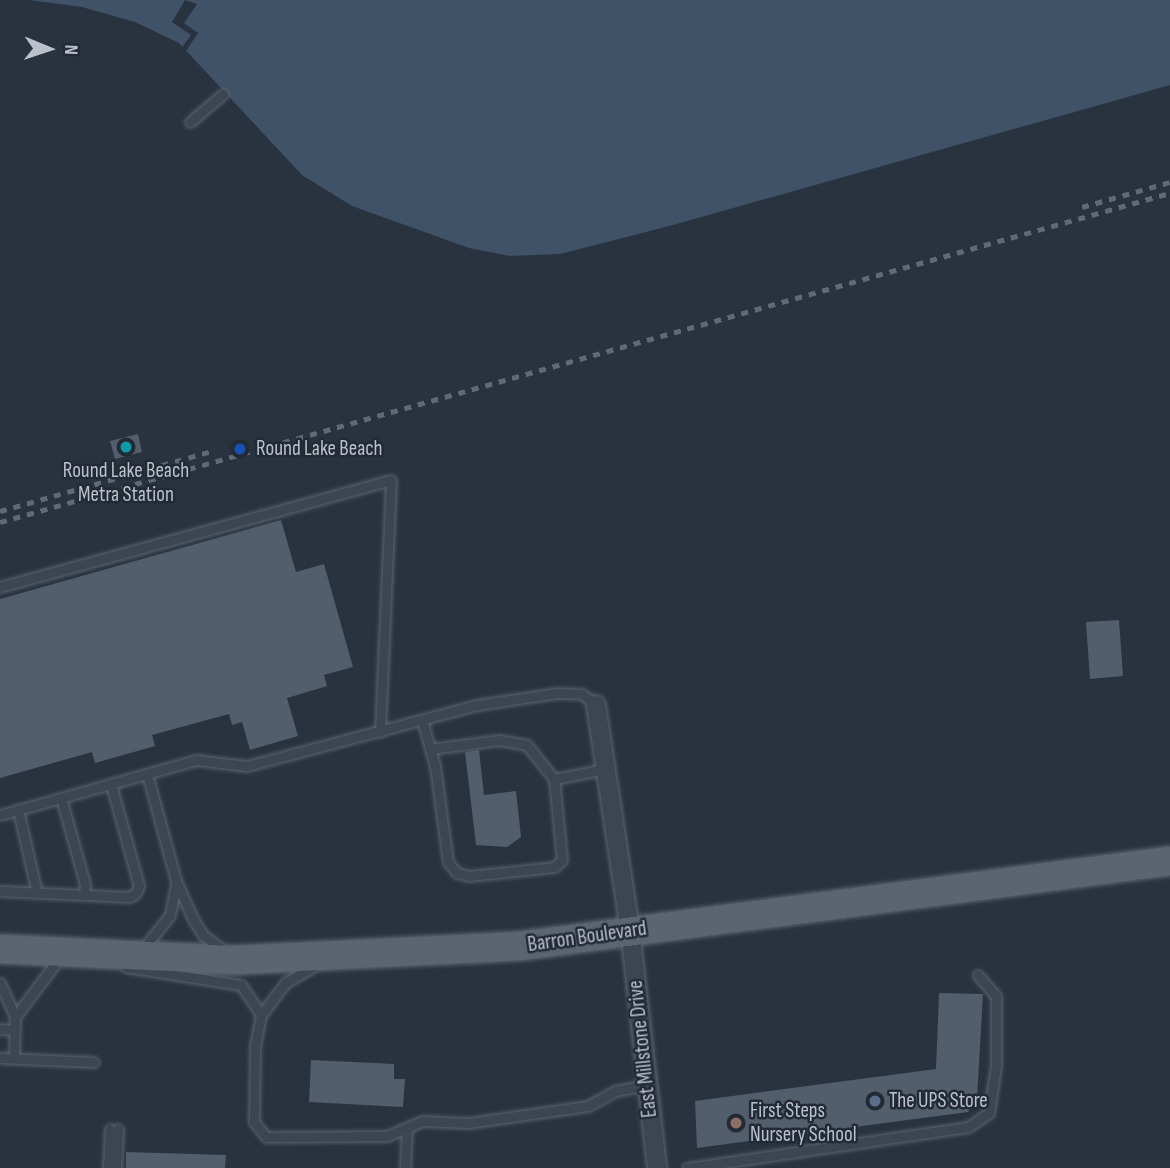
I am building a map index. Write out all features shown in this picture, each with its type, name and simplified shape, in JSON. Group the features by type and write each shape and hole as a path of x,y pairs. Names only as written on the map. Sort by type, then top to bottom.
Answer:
{"main road":[{"name":"Barron Boulevard","path":"0,949 236,960 327,958 520,946 1170,861"}],"street":[{"name":"East Millstone Drive","path":"596,705 629,930 657,1168"}],"lane":[{"path":"190,122 223,94"},
{"path":"0,587 391,480 380,732"},
{"path":"0,815 196,760 247,766 477,705 557,693 582,694 596,705"},
{"path":"422,720 430,750 448,862 457,873 469,876 554,867 562,860 554,779 527,745 499,740 430,750"},
{"path":"554,779 605,769"},
{"path":"147,774 176,881 203,935 236,960"},
{"path":"0,891 130,897 139,886 111,784"},
{"path":"61,798 85,884 84,895"},
{"path":"18,810 37,893"},
{"path":"135,956 170,915 176,881"},
{"path":"15,1017 66,953 164,976 241,985 261,1015"},
{"path":"327,958 286,982 261,1015 255,1046 254,1122 266,1137 387,1136 423,1121 468,1123 588,1106 615,1091 647,1085"},
{"path":"687,1168 968,1127 989,1114 996,1065 996,996 978,975"},
{"path":"0,983 15,1017 14,1058"},
{"path":"0,1029 15,1030"},
{"path":"0,1058 94,1062"},
{"path":"405,1168 407,1128"},
{"path":"108,1168 114,1129 116,1168"}],"water":[{"path":"29,0 1170,0 1170,85 673,225 560,254 510,256 469,248 352,206 302,175 179,43 135,22 82,7"}],"pier":[{"path":"185,0 197,4 184,23 198,33 184,54 180,50 191,35 172,22"}],"building":[{"path":"138,434 142,452 115,459 110,441"},
{"path":"281,520 296,572 324,564 353,667 324,675 327,686 287,698 298,736 250,750 242,722 232,725 229,714 152,735 155,746 95,763 92,752 0,778 0,599"},
{"path":"1119,620 1123,676 1090,679 1086,622"},
{"path":"479,750 484,795 516,791 521,837 507,847 476,845 465,752"},
{"path":"939,993 983,994 977,1098 968,1112 697,1148 695,1101 936,1069"},
{"path":"311,1060 394,1064 394,1079 405,1079 403,1107 309,1102"},
{"path":"126,1152 226,1155 225,1168 126,1168"}],"railway":[{"path":"1082,207 1170,182"},
{"path":"0,522 1170,193"},
{"path":"0,511 209,452"}],"place":[{"name":"Round Lake Beach Metra Station","path":"126,447"},
{"name":"Round Lake Beach","path":"240,449"},
{"name":"The UPS Store","path":"875,1101"},
{"name":"First Steps Nursery School","path":"736,1123"}]}
